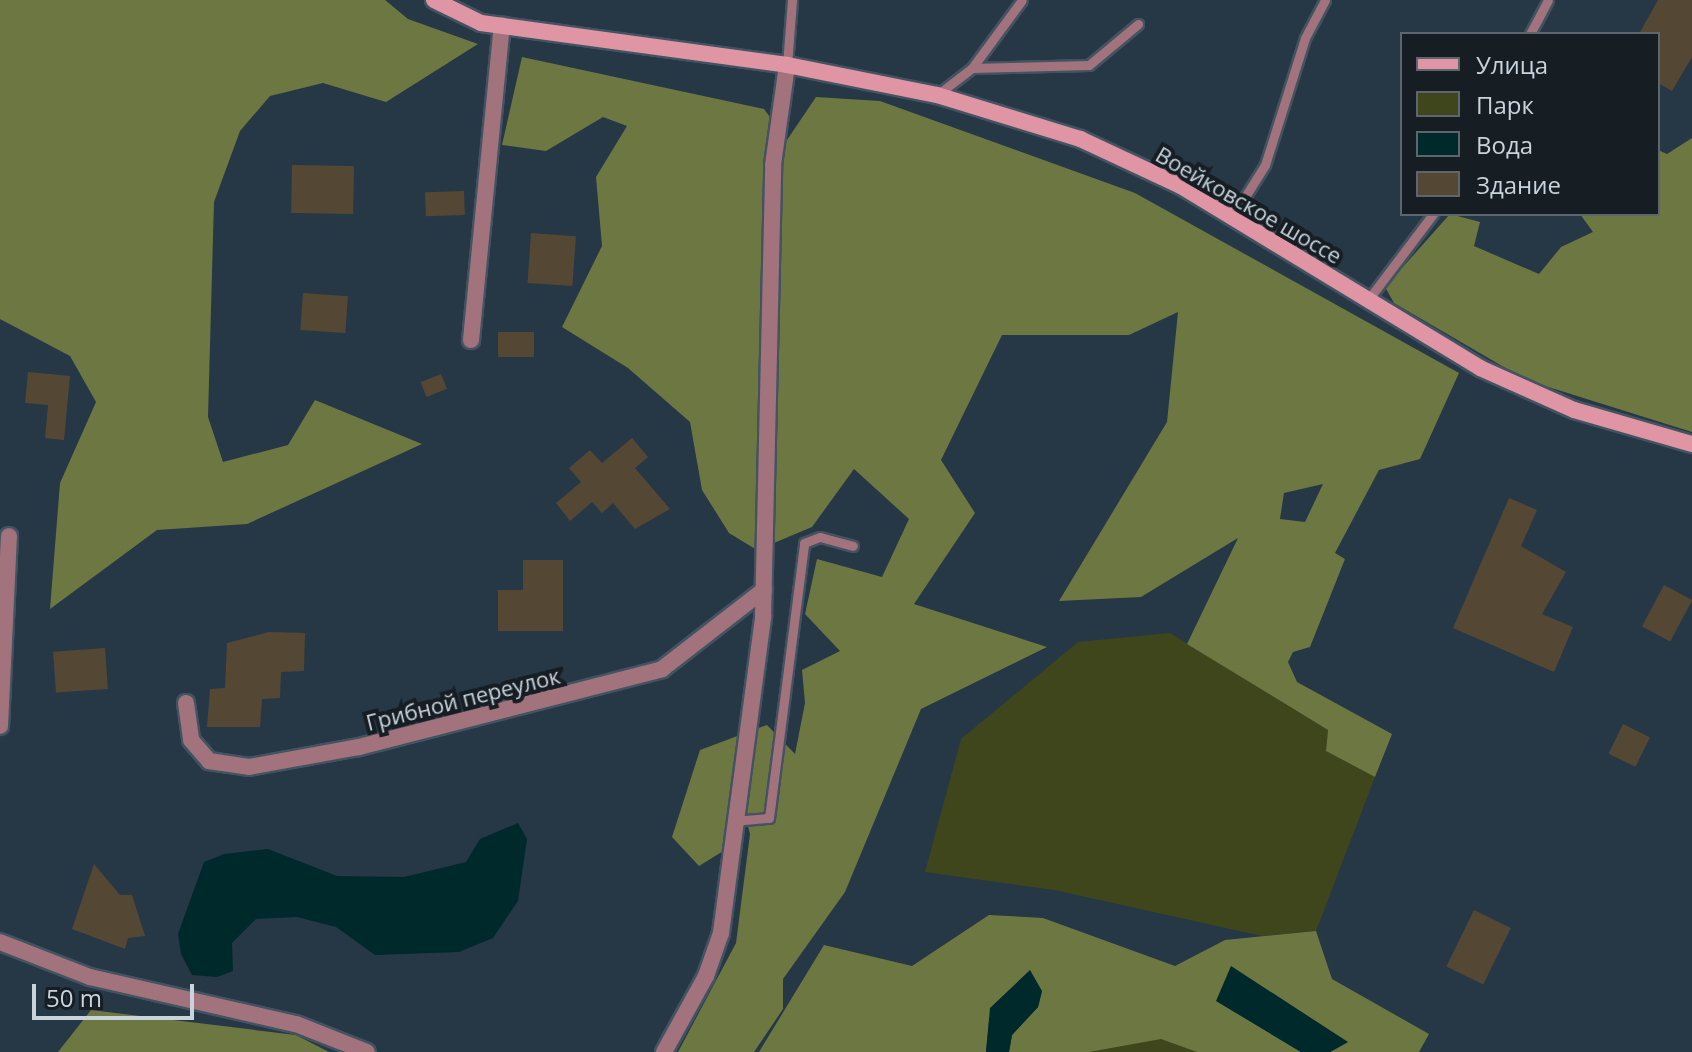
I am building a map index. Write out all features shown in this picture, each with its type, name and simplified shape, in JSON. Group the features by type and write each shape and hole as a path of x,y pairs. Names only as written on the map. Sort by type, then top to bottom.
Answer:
{"street":[{"name":"Воейковское шоссе","path":"434,0 502,26 787,65 937,95 1080,139 1233,216 1480,368 1574,410 1692,444"},
{"path":"471,340 502,26"},
{"path":"664,1052 706,976 721,933 732,821 764,590 773,165 787,65"},
{"path":"0,726 9,536"},
{"name":"Грибной переулок","path":"186,703 191,740 209,761 249,767 359,747 662,669 764,590"},
{"path":"0,942 90,977 296,1024 367,1052"}],"lane":[{"path":"787,65 792,0"},
{"path":"937,95 972,68 1022,0"},
{"path":"1233,216 1265,165 1305,38 1325,0"},
{"path":"1531,32 1548,0"},
{"path":"972,68 1089,65 1138,24"},
{"path":"1368,300 1431,216"},
{"path":"732,821 769,818 804,543 820,537 853,546"}],"green space":[{"path":"0,0 385,0 408,19 478,44 386,102 323,83 270,96 240,131 214,202 208,417 223,462 288,445 315,400 422,444 247,524 157,530 50,609 60,483 96,402 70,356 0,319"},
{"path":"522,57 764,109 787,140 816,97 880,101 1135,193 1459,373 1420,459 1379,470 1335,553 1345,559 1310,647 1293,652 1288,662 1297,682 1392,734 1375,777 1326,751 1328,730 1187,644 1238,538 1141,597 1059,601 1167,422 1178,312 1129,335 1002,335 941,460 975,513 914,604 1047,647 921,709 845,892 783,979 783,1009 754,1052 678,1052 736,943 750,834 745,815 738,842 699,866 672,837 700,750 767,725 795,754 805,703 802,670 840,651 805,614 817,559 882,577 909,519 854,469 812,527 757,550 729,533 702,490 690,422 628,368 562,327 602,246 596,177 627,126 603,117 546,151 502,145","holes":["1323,484 1305,522 1280,519 1284,493"]},
{"path":"1692,138 1692,432 1526,380 1394,303 1385,287 1448,216 1480,222 1474,246 1539,274 1561,247 1593,232 1581,216 1660,216 1660,151 1667,154"},
{"path":"1170,633 1328,730 1326,751 1375,777 1316,931 1262,936 1054,890 925,872 961,739 1078,642"},
{"path":"989,915 1043,918 1175,966 1225,940 1316,931 1332,979 1429,1034 1419,1052 1330,1052 1348,1042 1217,1001 1301,1052 1197,1052 1161,1039 1089,1052 1009,1052 1012,1035 1038,1007 1042,991 989,1022 986,1052 759,1052 824,945 912,966"},
{"path":"91,1010 296,1035 329,1052 58,1052"},
{"path":"1162,1038 1197,1052 1089,1052 1090,1048"}],"water":[{"path":"518,823 527,839 518,901 493,938 459,952 375,955 336,927 297,917 256,919 232,943 233,971 217,977 192,975 181,954 178,934 204,862 224,854 268,849 337,876 404,877 466,862 480,839"},
{"path":"1231,966 1348,1042 1330,1052 1301,1052 1216,1001"},
{"path":"1030,970 1042,991 1038,1007 1012,1035 1009,1052 986,1052 990,1008"}],"building":[{"path":"1658,0 1692,0 1692,57 1672,91 1660,84 1660,32 1640,32"},
{"path":"292,165 354,166 353,214 291,213"},
{"path":"464,191 465,215 426,216 425,192"},
{"path":"531,233 576,236 572,286 528,283"},
{"path":"303,293 348,296 345,333 300,330"},
{"path":"498,332 534,332 534,357 498,357"},
{"path":"28,372 70,376 64,440 45,438 48,405 25,403"},
{"path":"441,374 447,389 427,397 421,382"},
{"path":"632,438 648,457 635,468 670,509 635,529 613,503 602,513 592,502 570,521 556,503 581,482 569,468 590,450 602,463"},
{"path":"1509,498 1537,510 1521,546 1566,572 1542,614 1573,627 1554,672 1453,628"},
{"path":"523,560 563,560 563,631 498,631 498,590 523,590"},
{"path":"1664,585 1692,600 1670,642 1642,626"},
{"path":"269,632 305,633 304,671 281,672 280,698 262,699 260,727 207,727 210,689 225,688 227,643"},
{"path":"105,648 108,689 56,693 53,652"},
{"path":"1623,724 1650,737 1635,767 1609,754"},
{"path":"94,864 120,895 132,895 145,936 128,938 125,949 72,929"},
{"path":"1474,910 1511,928 1483,985 1446,967"}]}
